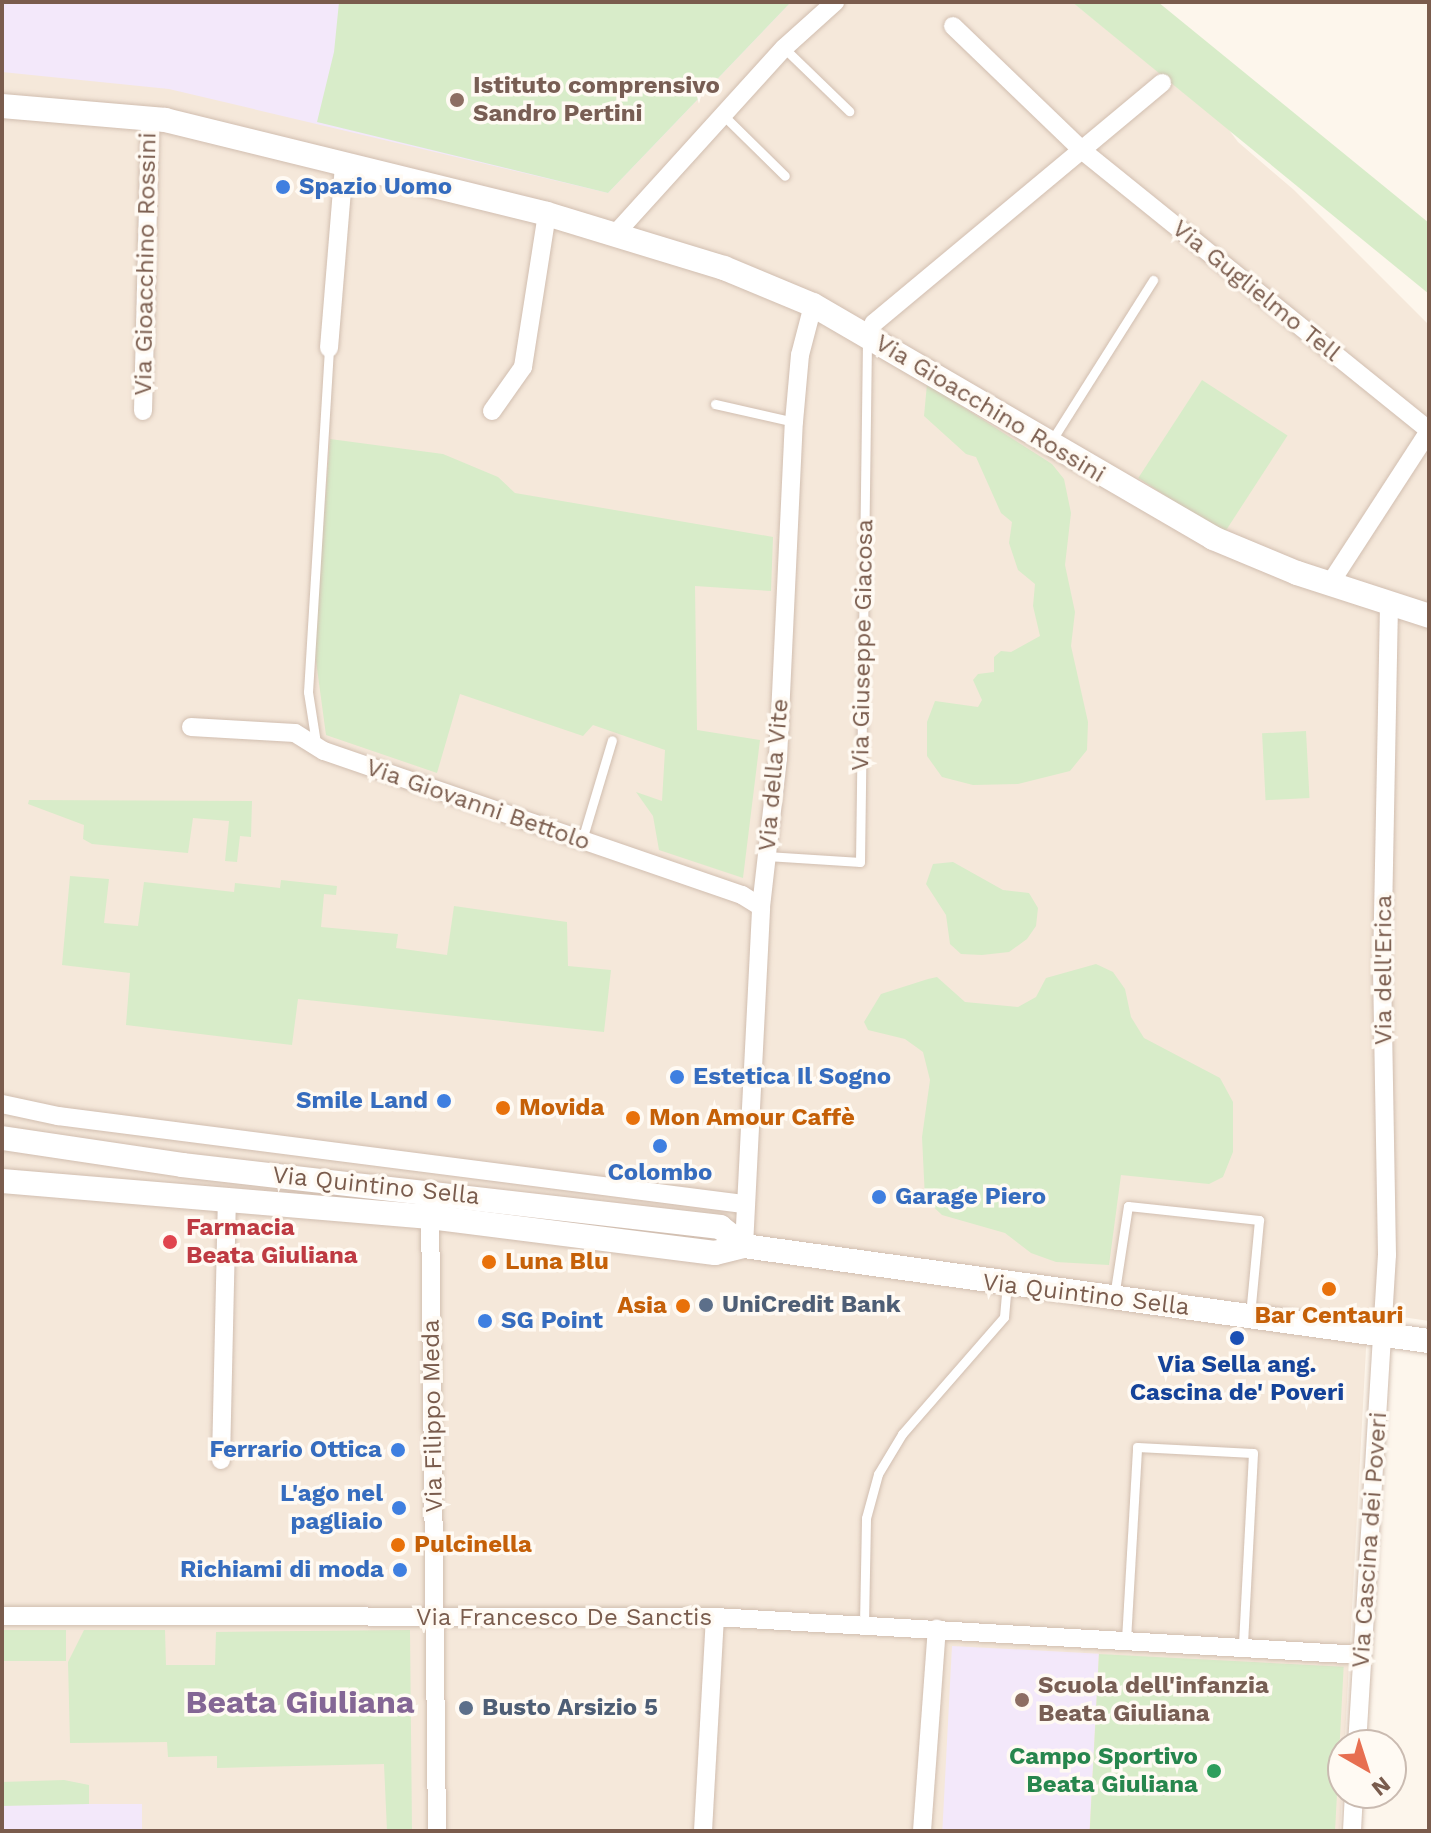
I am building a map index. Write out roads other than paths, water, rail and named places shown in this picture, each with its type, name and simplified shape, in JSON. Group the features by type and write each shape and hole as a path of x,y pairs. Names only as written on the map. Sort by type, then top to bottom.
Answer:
{"street":[{"path":"617,232 784,48 835,2"},
{"name":"Via Guglielmo Tell","path":"953,26 1084,152 1429,431"},
{"path":"867,336 874,323 1084,152 1162,83"},
{"name":"Via Gioacchino Rossini","path":"2,106 150,117 617,232 813,305 1213,538 1329,585 1429,616"},
{"name":"Via Gioacchino Rossini","path":"143,411 150,117"},
{"path":"329,348 344,165"},
{"path":"492,411 523,367 547,214"},
{"name":"Via della Vite","path":"744,1246 743,1204 761,907 778,758 794,422 800,355 813,305"},
{"path":"1329,585 1429,431"},
{"name":"Via dell'Erica","path":"1383,1335 1387,1255 1382,969 1389,604"},
{"name":"Via Giovanni Bettolo","path":"191,727 280,730 316,747 742,895 761,907"},
{"name":"Via Quintino Sella","path":"2,1104 258,1143 584,1181 743,1204"},
{"name":"Via Quintino Sella","path":"2,1138 720,1227 744,1246"},
{"name":"Via Quintino Sella","path":"2,1181 227,1203 430,1217 715,1253 744,1246 1007,1285 1429,1341"},
{"path":"580,1208 584,1181"},
{"name":"Via Filippo Meda","path":"431,1193 437,1831"},
{"path":"221,1460 227,1203"},
{"name":"Via Cascina dei Poveri","path":"1358,1729 1383,1335"},
{"name":"Via Francesco De Sanctis","path":"2,1616 437,1620 715,1617 1362,1655"},
{"path":"703,1831 715,1617"},
{"path":"922,1831 937,1629"},
{"path":"1352,1831 1353,1809"}],"lane":[{"path":"784,48 849,111"},
{"path":"722,114 785,176"},
{"path":"1049,445 1153,280"},
{"name":"Via Giuseppe Giacosa","path":"767,856 860,862 867,336"},
{"path":"316,747 308,692 329,348"},
{"path":"715,404 794,422"},
{"path":"582,841 612,740"},
{"path":"1114,1299 1128,1206 1259,1220 1250,1316"},
{"path":"864,1624 866,1518 878,1474 902,1434 1004,1317 1007,1285"},
{"path":"1126,1640 1137,1447 1253,1453 1243,1646"}],"place":[{"name":"Istituto comprensivo Sandro Pertini","path":"457,100"},
{"name":"Spazio Uomo","path":"283,187"},
{"name":"Estetica Il Sogno","path":"677,1077"},
{"name":"Smile Land","path":"444,1101"},
{"name":"Movida","path":"503,1108"},
{"name":"Mon Amour Caffè","path":"633,1118"},
{"name":"Colombo","path":"660,1146"},
{"name":"Garage Piero","path":"879,1197"},
{"name":"Farmacia Beata Giuliana","path":"170,1242"},
{"name":"Luna Blu","path":"489,1262"},
{"name":"Bar Centauri","path":"1329,1289"},
{"name":"UniCredit Bank","path":"706,1305"},
{"name":"Asia","path":"683,1306"},
{"name":"SG Point","path":"485,1321"},
{"name":"Via Sella ang. Cascina de' Poveri","path":"1237,1338"},
{"name":"Ferrario Ottica","path":"398,1450"},
{"name":"L'ago nel pagliaio","path":"399,1508"},
{"name":"Pulcinella","path":"398,1545"},
{"name":"Richiami di moda","path":"400,1570"},
{"name":"Scuola dell'infanzia Beata Giuliana","path":"1022,1700"},
{"name":"Busto Arsizio 5","path":"466,1708"},
{"name":"Campo Sportivo Beata Giuliana","path":"1214,1771"}],"district":[{"name":"Beata Giuliana","path":"300,1702"}]}
